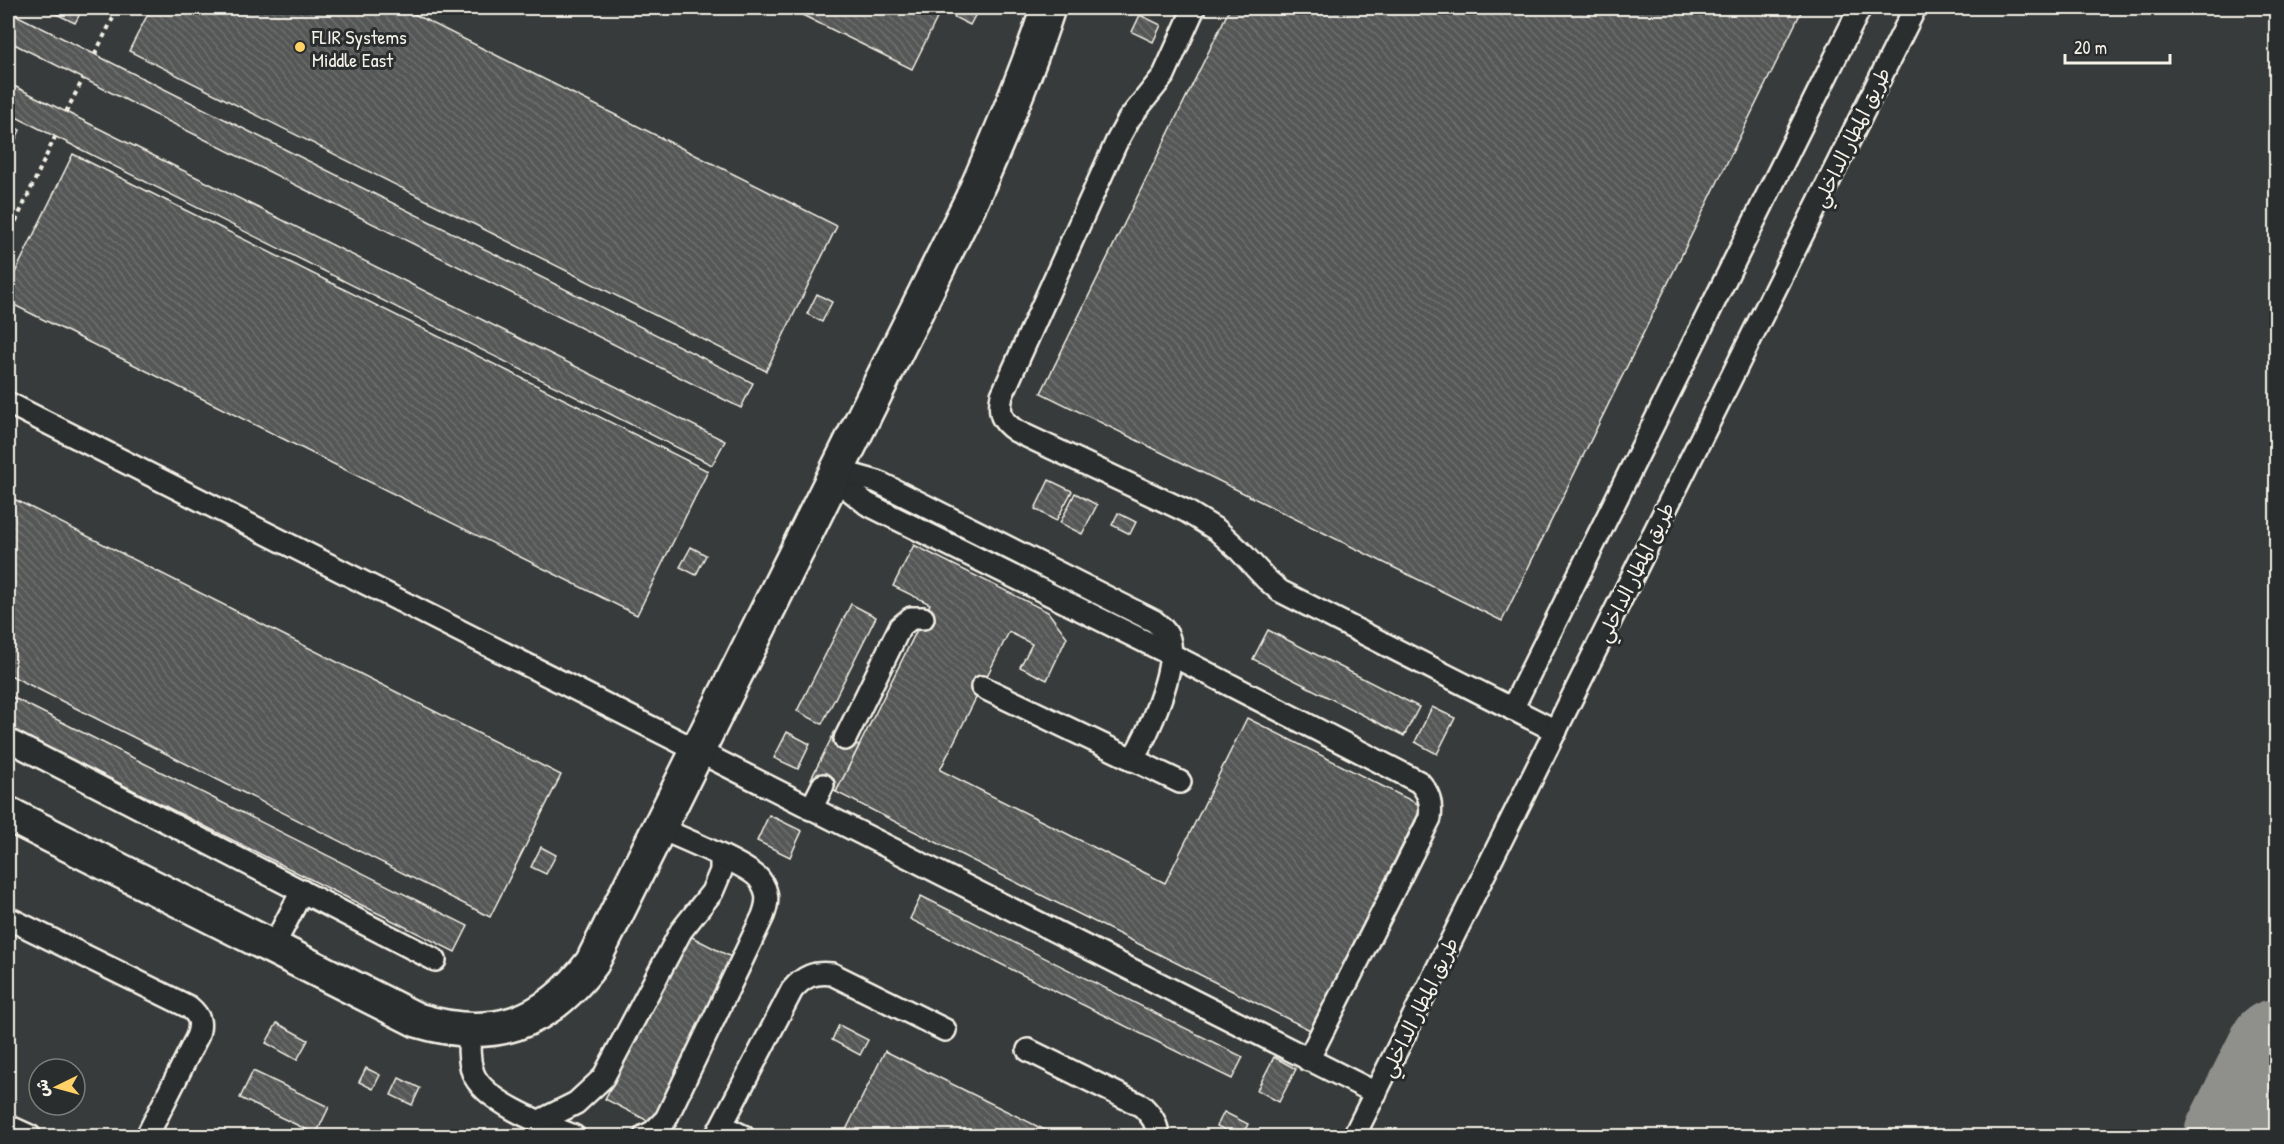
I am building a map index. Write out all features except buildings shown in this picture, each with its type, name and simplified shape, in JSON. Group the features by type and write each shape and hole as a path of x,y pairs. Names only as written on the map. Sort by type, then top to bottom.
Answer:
{"street":[{"path":"8,814 417,1020 443,1028 470,1031 496,1029 519,1023 561,999 592,963 972,199 1009,117 1034,53 1048,8"}],"lane":[{"path":"1194,8 1164,75 1129,119 1116,143 1002,395 999,409 1004,423 1016,431 1186,511 1217,530 1280,591 1556,731"},
{"path":"1512,709 1860,8"},
{"name":"طريق المطار الداخلي","path":"1354,1137 1915,8"},
{"path":"8,403 1376,1093"},
{"path":"835,475 854,475 879,482 1154,621 1163,629 1169,640 1170,654 1159,705 1144,742 1132,760"},
{"path":"845,739 900,627 911,618 923,618"},
{"path":"1170,654 1419,782 1430,798 1430,818 1308,1060"},
{"path":"982,687 1180,782"},
{"path":"8,740 435,960"},
{"path":"811,809 823,785"},
{"path":"645,1137 666,1119 768,903 766,889 759,877 745,868 660,828"},
{"path":"540,1121 576,1103 603,1077 681,931 712,892 721,871 721,857"},
{"path":"273,947 302,891"},
{"path":"8,918 189,1007 198,1014 201,1026 197,1037 147,1137"},
{"path":"743,1137 719,1131 792,990 800,980 820,973 832,974 945,1030"},
{"path":"470,1031 468,1057 474,1075 484,1090 498,1101 574,1137"},
{"path":"1028,1050 1142,1106 1157,1126 1158,1137"},
{"path":"8,1126 30,1137"}],"path":[{"path":"95,54 118,8"},
{"path":"66,112 83,79"},
{"path":"8,238 55,137"}],"shaded area":[{"path":"8,8 2276,8 2276,1136 8,1136"}],"taxiway":[{"path":"2231,1136 2276,1046"}],"place":[{"name":"FLIR Systems Middle East","path":"300,47"}]}
